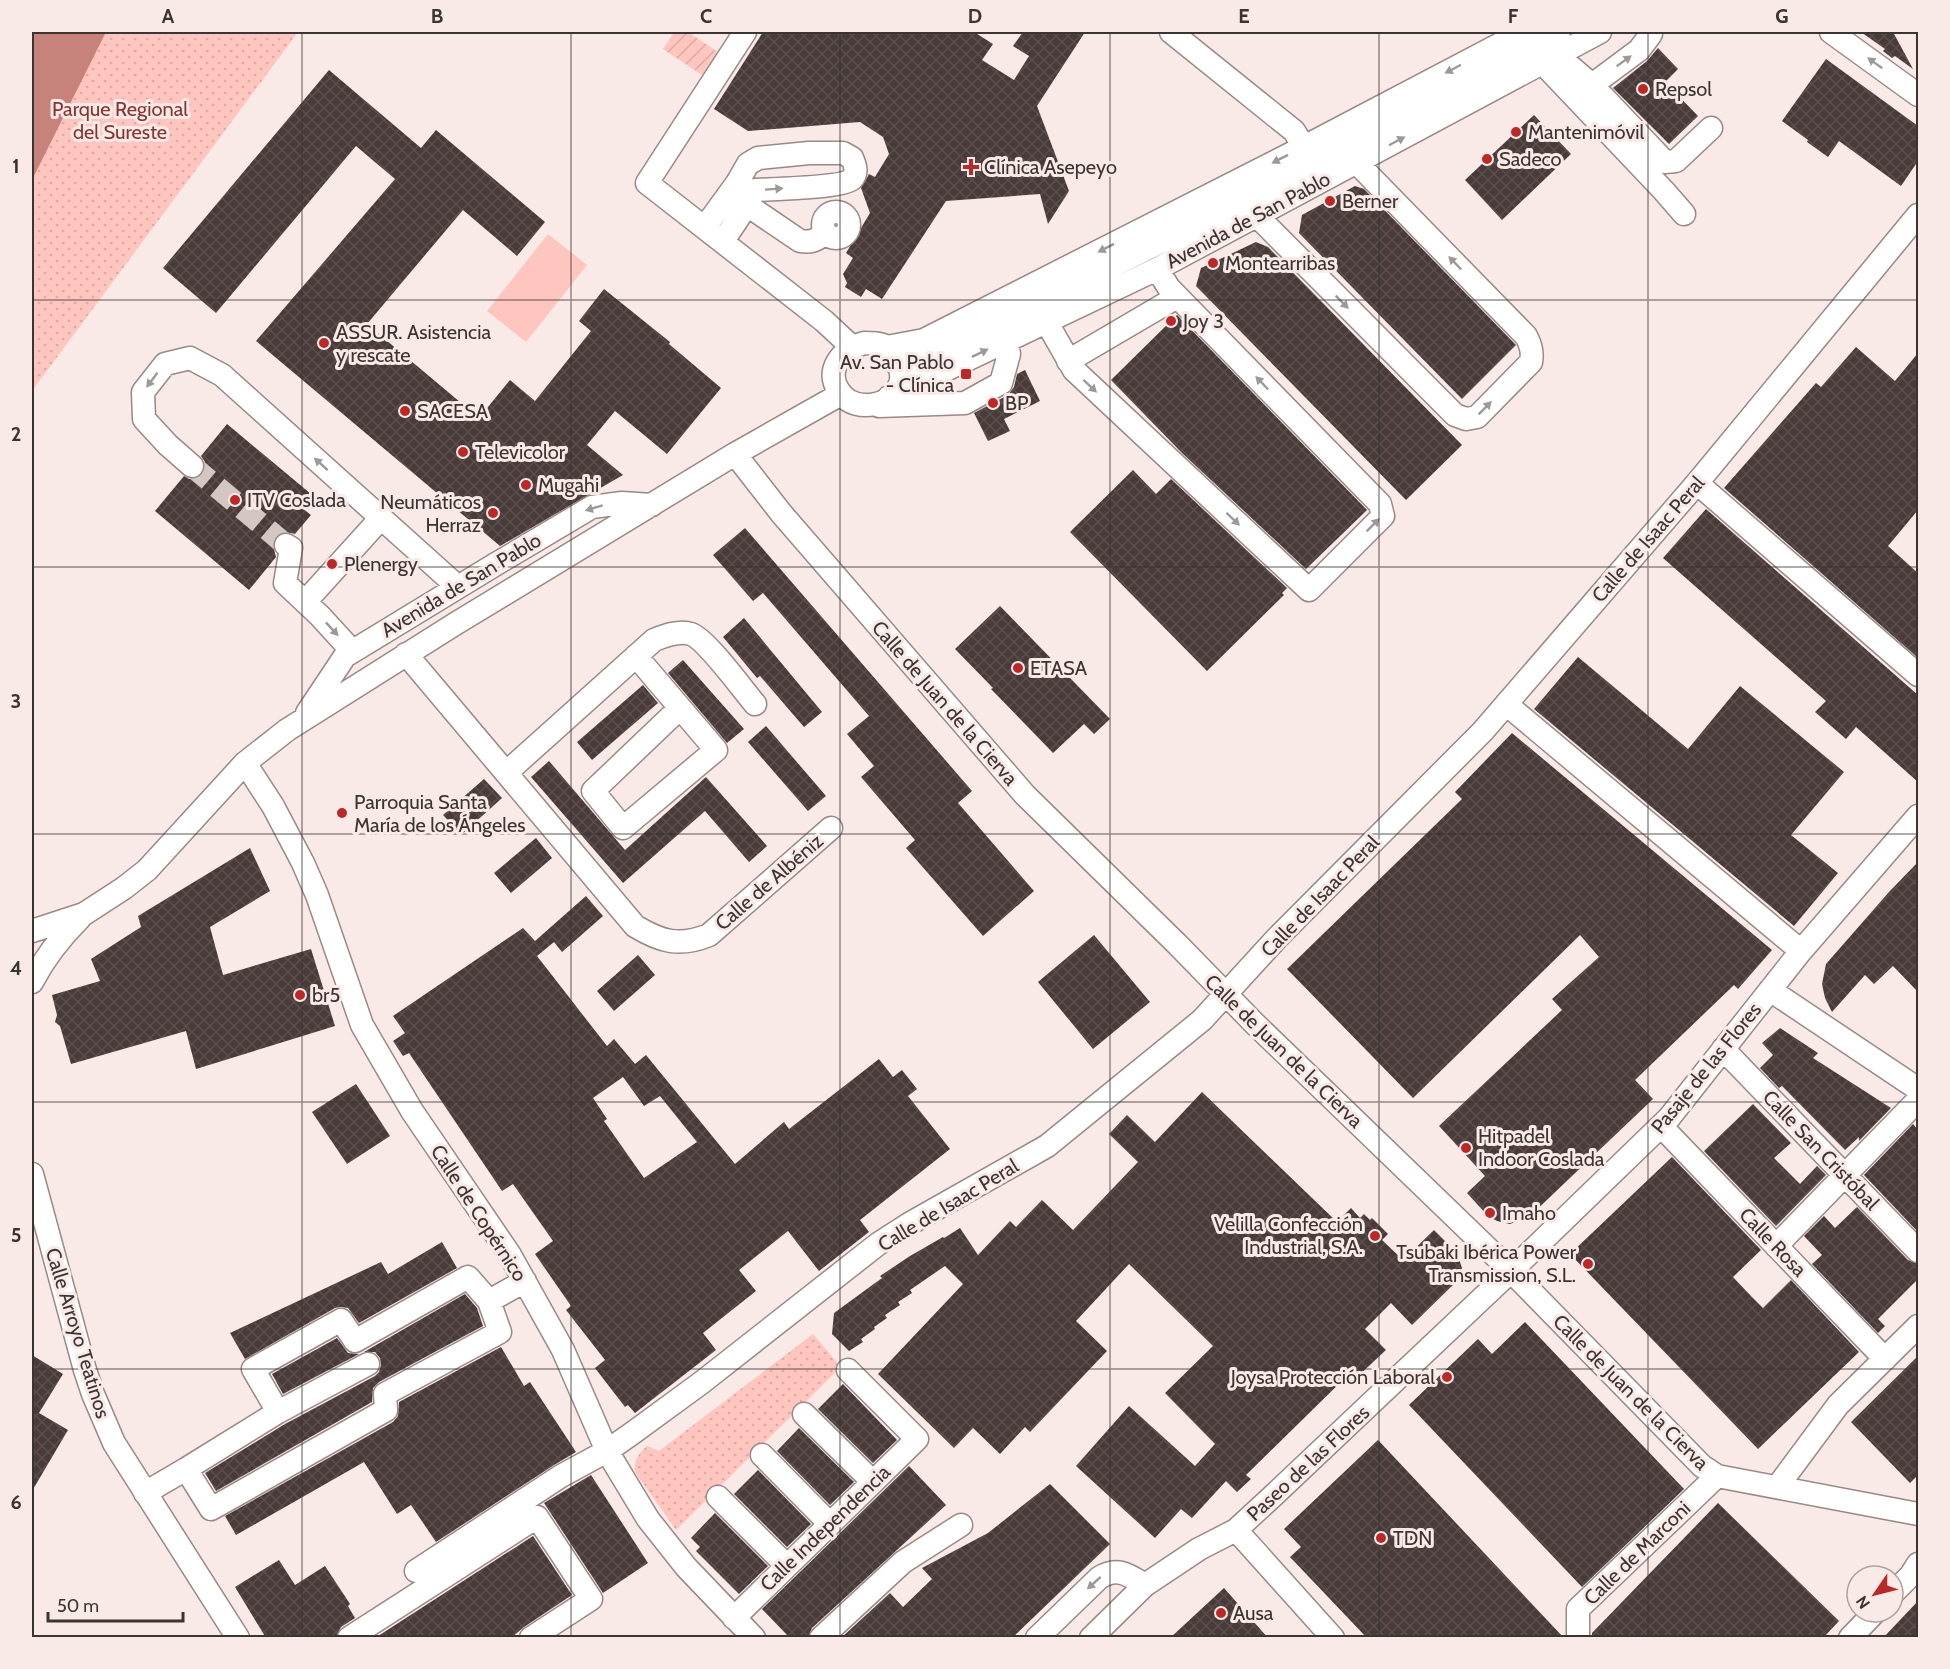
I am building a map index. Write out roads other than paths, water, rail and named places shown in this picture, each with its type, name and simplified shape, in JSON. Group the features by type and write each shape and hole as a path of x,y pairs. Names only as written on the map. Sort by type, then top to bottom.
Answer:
{"street":[{"path":"745,32 648,183 824,321 852,347"},
{"path":"1171,32 1294,131 1304,147"},
{"path":"1480,55 1487,32"},
{"name":"Avenida de San Pablo","path":"887,347 924,340 1304,147 1523,32"},
{"name":"Avenida de San Pablo","path":"899,367 918,362 1187,229 1559,32"},
{"name":"Avenida de San Pablo","path":"889,397 1157,269 1356,162 1547,67 1600,32"},
{"path":"1592,85 1639,50 1651,32"},
{"path":"1831,32 1918,95"},
{"path":"1547,67 1571,67 1592,85 1665,162 1676,162 1711,128"},
{"path":"1547,67 1684,214"},
{"path":"705,227 748,165 758,158 809,153 843,153 852,158 856,168 850,181 836,185 755,190 723,241"},
{"path":"1256,215 1455,415 1466,419 1477,417 1531,362 1533,354 1531,345 1526,336 1356,162"},
{"path":"747,205 800,241 809,243 825,233"},
{"name":"Calle de Isaac Peral","path":"416,1571 561,1476 607,1451 701,1383 878,1244 1047,1146 1202,1020 1277,938 1483,731 1697,483 1918,215"},
{"path":"1046,321 1074,370 1309,590 1383,516 1380,504 1177,297 1157,269"},
{"path":"1068,361 1177,297"},
{"path":"868,406 889,397 900,384 899,367 894,354 887,347 875,343 864,343 852,347 836,364 834,375 836,385 849,402 858,406 868,406 965,403 1001,383 1009,354 1006,340"},
{"path":"192,466 144,419 143,392 165,364 190,358 222,375 458,587"},
{"name":"Avenida de San Pablo","path":"84,914 147,870 245,763 303,720 406,654 735,454 841,394"},
{"name":"Calle de Juan de la Cierva","path":"735,454 781,513 1025,795 1511,1271 1694,1458 1717,1476 1918,1514"},
{"path":"1697,483 1918,675"},
{"name":"Avenida de San Pablo","path":"303,720 345,656 352,651 592,507 622,503 652,505"},
{"path":"305,602 381,518"},
{"path":"286,545 291,548 285,583 352,651"},
{"path":"507,772 654,640 669,634 691,634 704,644 756,704"},
{"name":"Calle de Albéniz","path":"406,654 636,926 659,939 677,942 695,941 709,935 831,828"},
{"path":"636,656 716,750 623,828 593,791 680,708"},
{"path":"1506,704 1801,951"},
{"name":"Calle de Copérnico","path":"245,763 273,806 303,863 317,895 362,1025 412,1111 510,1255 525,1281 563,1350 607,1451 648,1519 686,1567 754,1638"},
{"name":"Pasaje de las Flores","path":"1511,1271 1661,1126 1801,951 1918,816"},
{"path":"32,931 84,914"},
{"path":"34,978 57,941 84,914"},
{"path":"32,943 38,958 34,978"},
{"path":"1770,990 1918,1089"},
{"name":"Calle San Cristóbal","path":"1723,1049 1918,1251"},
{"path":"1776,1246 1918,1100"},
{"name":"Calle Rosa","path":"1661,1126 1885,1359"},
{"name":"Calle Arroyo Teatinos","path":"32,1174 73,1329 93,1394 114,1443 238,1638"},
{"name":"Paseo de las Flores","path":"1091,1638 1145,1585 1199,1549 1236,1530 1511,1271"},
{"path":"355,1341 468,1277 489,1300 500,1332 385,1394"},
{"path":"489,1300 525,1281"},
{"path":"186,1469 212,1509 386,1410 385,1394 341,1320 253,1369 278,1412"},
{"path":"1778,1486 1838,1405 1918,1326"},
{"path":"146,1493 278,1412 368,1364"},
{"name":"Calle Independencia","path":"734,1618 916,1440 848,1370"},
{"path":"804,1414 873,1482"},
{"path":"762,1455 830,1524"},
{"name":"Calle de Marconi","path":"1578,1638 1578,1609 1717,1476"},
{"path":"718,1497 788,1566"},
{"path":"349,1638 537,1517 591,1599 531,1638"},
{"path":"821,1638 903,1563 961,1525"},
{"path":"1236,1530 1333,1638"},
{"path":"1905,1581 1918,1564"},
{"path":"1037,1638 1108,1572 1116,1571 1132,1576 1145,1585"},
{"path":"1850,1638 1863,1624"}],"tunnel":[{"path":"192,466 286,545"}],"place":[{"name":"Repsol","path":"1643,89"},
{"name":"Mantenimóvil","path":"1516,132"},
{"name":"Sadeco","path":"1487,159"},
{"name":"Clínica Asepeyo","path":"971,167"},
{"name":"Berner","path":"1330,201"},
{"name":"Montearribas","path":"1213,263"},
{"name":"Joy 3","path":"1171,321"},
{"name":"ASSUR. Asistencia y rescate","path":"324,343"},
{"name":"Av. San Pablo - Clínica","path":"966,374"},
{"name":"BP","path":"993,403"},
{"name":"SACESA","path":"405,411"},
{"name":"Televicolor","path":"463,452"},
{"name":"Mugahi","path":"526,485"},
{"name":"ITV Coslada","path":"235,500"},
{"name":"Neumáticos Herraz","path":"493,513"},
{"name":"Plenergy","path":"332,564"},
{"name":"ETASA","path":"1018,668"},
{"name":"Parroquia Santa María de los Ángeles","path":"342,813"},
{"name":"br5","path":"300,995"},
{"name":"Hitpadel Indoor Coslada","path":"1466,1148"},
{"name":"Imaho","path":"1490,1213"},
{"name":"Velilla Confección Industrial, S.A.","path":"1375,1236"},
{"name":"Tsubaki Ibérica Power Transmission, S.L.","path":"1588,1264"},
{"name":"Joysa Protección Laboral","path":"1447,1377"},
{"name":"TDN","path":"1381,1538"},
{"name":"Ausa","path":"1221,1613"}],"park label":[{"name":"Parque Regional del Sureste","path":"120,120"}]}
